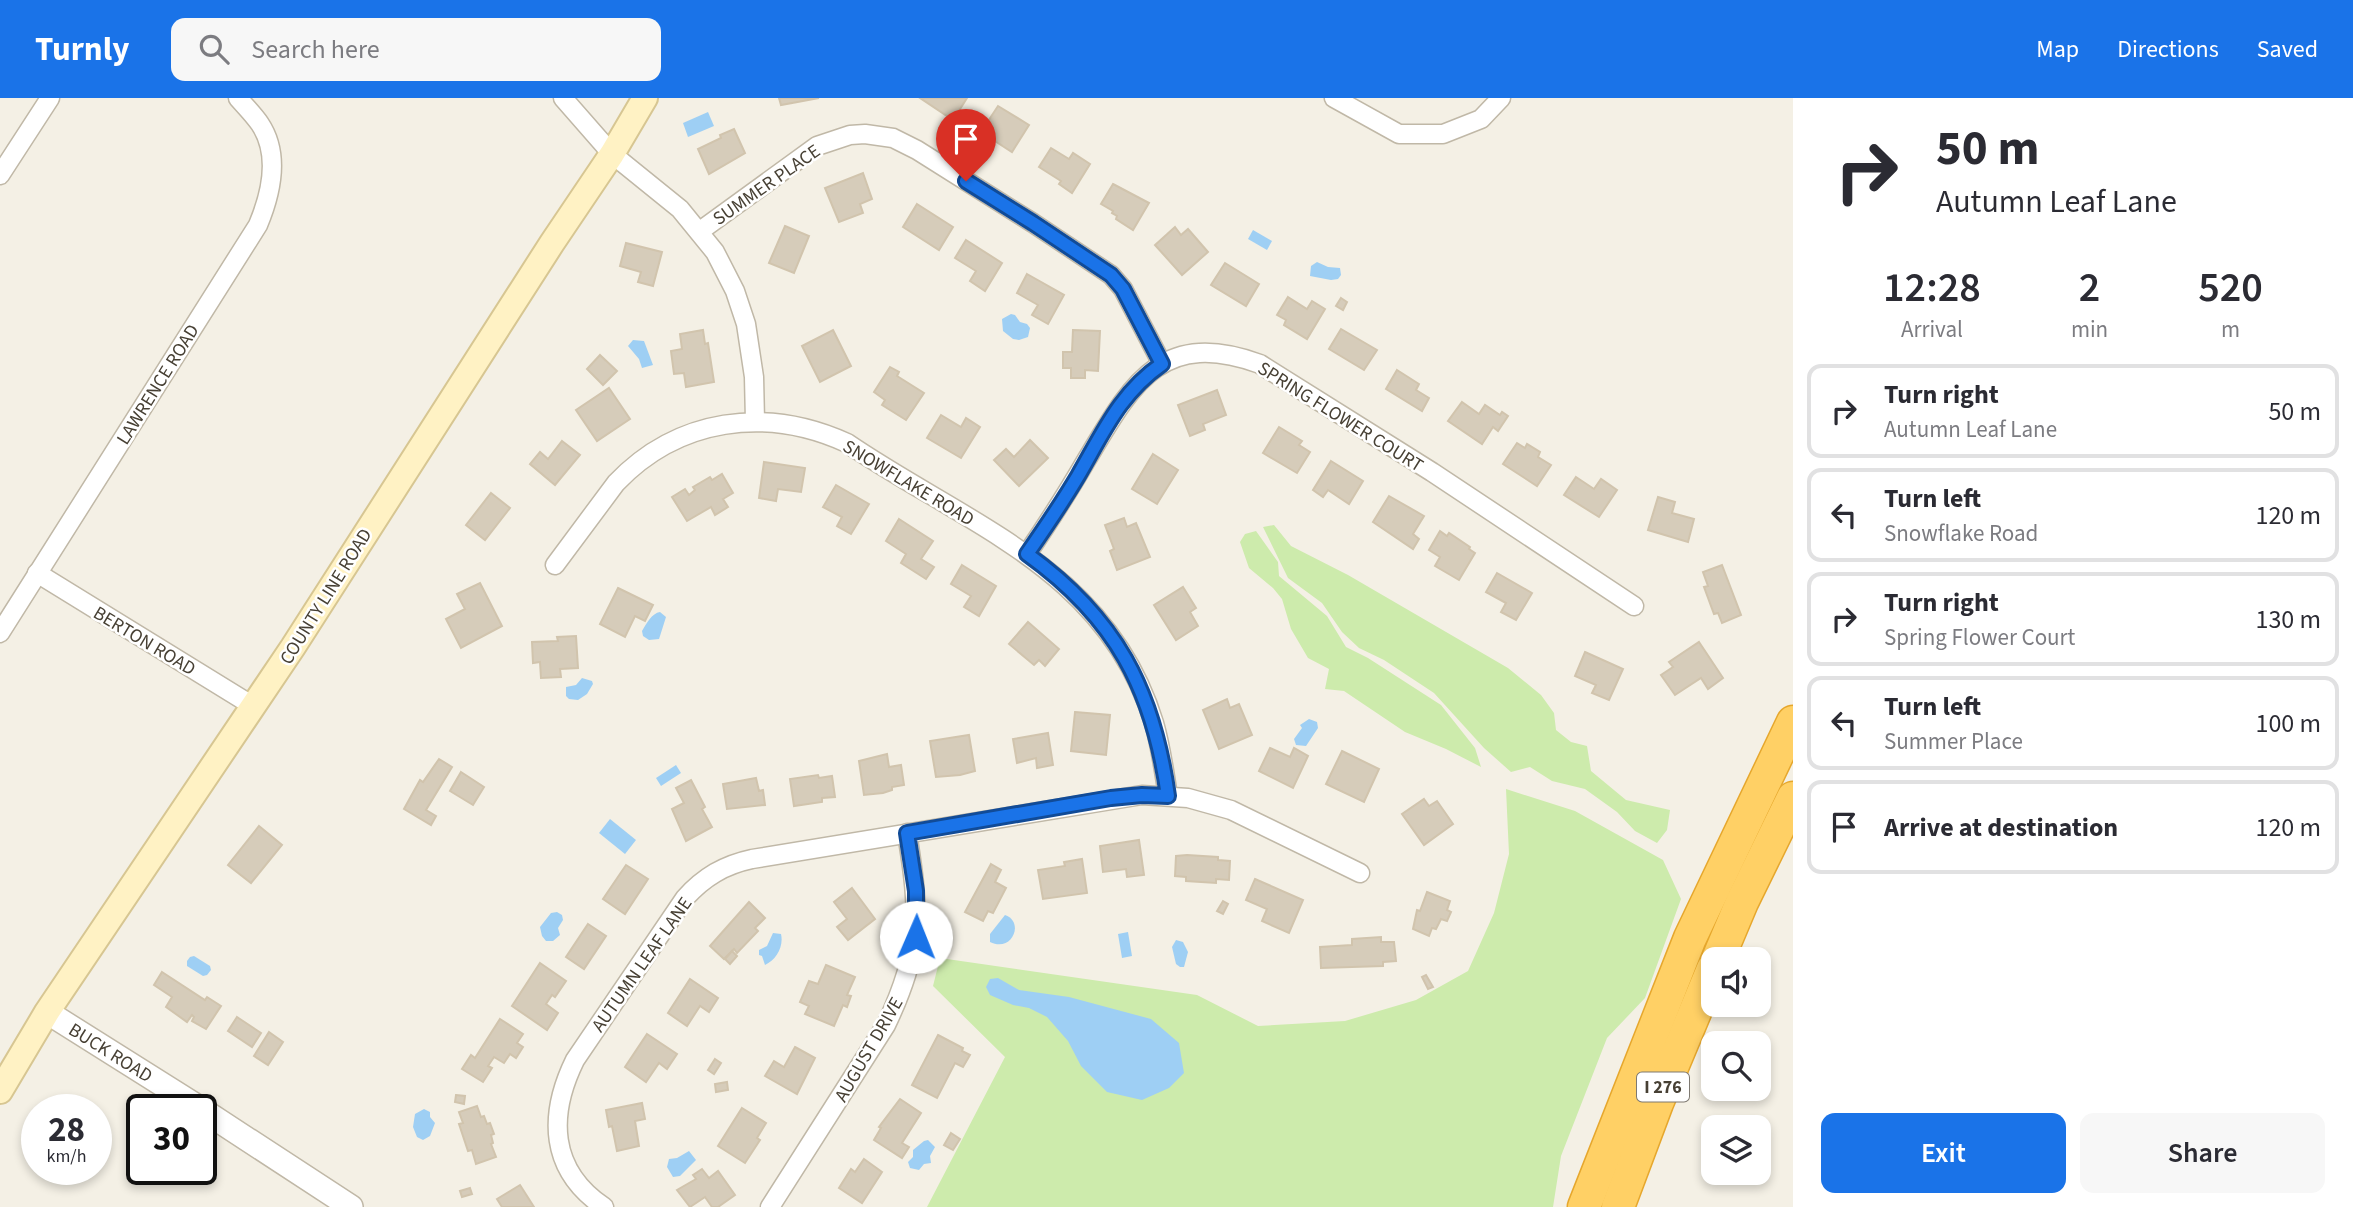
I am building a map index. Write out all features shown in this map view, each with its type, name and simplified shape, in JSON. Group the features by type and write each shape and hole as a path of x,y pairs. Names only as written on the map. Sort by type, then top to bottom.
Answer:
{"highway":[{"name":"I 276","path":"1584,1207 1690,938 1793,722"},
{"path":"1723,947 1793,798"},
{"name":"I 276","path":"1618,1207 1657,1103 1701,998"}],"main road":[{"name":"COUNTY LINE ROAD","path":"0,1091 47,1012 253,706 552,243 612,155 645,98"}],"street":[{"path":"0,175 50,98"},
{"name":"LAWRENCE ROAD","path":"0,634 258,225 265,207 271,172 268,140 260,124 238,98"},
{"path":"563,98 612,155 680,209 700,231 724,270 744,316 752,357 755,421"},
{"path":"1334,98 1399,134 1443,134 1481,118 1501,98"},
{"name":"SUMMER PLACE","path":"700,231 817,146 850,135 893,138 917,150 1111,275 1123,289 1162,364"},
{"name":"SPRING FLOWER COURT","path":"1027,554 1058,510 1121,403 1145,376 1162,364 1193,354 1212,352 1240,356 1261,364 1432,472 1634,606"},
{"name":"SNOWFLAKE ROAD","path":"555,565 615,483 655,450 676,439 709,428 755,421 804,427 848,443 1027,554 1081,598 1105,627 1128,663 1154,722 1168,796"},
{"name":"BERTON ROAD","path":"37,573 253,706"},
{"name":"AUTUMN LEAF LANE","path":"604,1207 584,1191 564,1158 557,1136 559,1100 564,1083 575,1060 685,898 708,876 736,862 1142,795 1188,798 1231,810 1360,873"},
{"name":"AUGUST DRIVE","path":"770,1207 886,1025 900,997 914,951 917,911 907,833"},
{"name":"BUCK ROAD","path":"47,1012 351,1207"}],"green space":[{"path":"1274,525 1291,546 1348,575 1508,668 1541,695 1554,713 1556,730 1571,742 1587,746 1591,771 1626,800 1670,810 1667,830 1657,843 1635,831 1617,812 1585,789 1552,781 1530,767 1511,772 1484,748 1434,693 1384,660 1359,648 1342,632 1322,603 1288,578 1263,527"},
{"path":"1256,531 1278,562 1279,576 1327,616 1346,647 1441,705 1475,748 1481,767 1405,732 1344,691 1325,689 1329,669 1308,658 1291,629 1282,599 1249,568 1240,542 1245,534"},
{"path":"1506,789 1575,811 1663,860 1681,899 1645,998 1607,1038 1561,1156 1553,1207 927,1207 1005,1057 933,986 940,958 1197,995 1258,1026 1345,1021 1416,1000 1468,971 1494,913 1509,854"}],"water":[{"path":"708,112 714,126 688,137 683,123"},
{"path":"1253,230 1272,241 1267,250 1248,239"},
{"path":"1317,262 1340,268 1341,275 1338,279 1331,280 1310,276 1311,266"},
{"path":"1011,314 1030,328 1028,337 1013,339 1003,331 1002,319"},
{"path":"633,340 644,341 653,365 642,368 639,359 628,346"},
{"path":"660,612 666,617 659,639 649,640 643,636 642,631 647,622"},
{"path":"582,678 592,681 593,684 587,694 578,700 569,699 566,696 566,687 576,685"},
{"path":"1309,719 1317,722 1318,728 1306,746 1296,745 1294,739 1302,728 1300,725"},
{"path":"676,765 681,773 661,786 656,778"},
{"path":"610,819 636,840 625,854 599,833"},
{"path":"551,913 562,915 563,920 558,928 560,935 553,941 546,941 540,927"},
{"path":"1005,915 1014,924 1013,935 1004,943 990,942 990,934"},
{"path":"1128,932 1132,956 1122,958 1118,934"},
{"path":"773,933 781,934 780,948 776,956 765,965 759,950 767,946"},
{"path":"1176,940 1183,942 1188,952 1184,967 1176,964 1172,947"},
{"path":"194,956 210,966 211,970 207,975 203,976 187,966 187,961"},
{"path":"998,978 1019,990 1069,997 1151,1019 1179,1043 1184,1073 1169,1088 1142,1100 1107,1092 1081,1066 1068,1041 1047,1017 990,995 986,987 990,979"},
{"path":"424,1109 430,1112 435,1123 430,1136 423,1140 417,1137 413,1127 415,1114"},
{"path":"928,1140 935,1147 930,1156 931,1163 924,1164 919,1170 910,1168 908,1162 913,1157 913,1150"},
{"path":"689,1151 696,1160 680,1176 673,1177 667,1167 669,1159"}],"building":[{"path":"779,98 819,98 781,105"},
{"path":"920,98 967,98 953,120"},
{"path":"998,106 1029,125 1012,152 981,132"},
{"path":"734,129 745,153 709,174 698,149"},
{"path":"1051,148 1069,159 1073,153 1090,164 1072,193 1059,184 1061,181 1039,167"},
{"path":"863,173 872,199 860,204 863,213 839,222 825,188"},
{"path":"1113,184 1149,203 1133,230 1116,219 1113,211 1101,204"},
{"path":"917,204 953,227 939,250 903,227"},
{"path":"785,226 809,236 794,273 769,263"},
{"path":"1175,227 1181,235 1188,229 1208,252 1182,275 1155,245"},
{"path":"966,240 1002,263 985,291 970,281 976,271 955,258"},
{"path":"626,243 662,252 653,286 638,282 641,272 620,266"},
{"path":"1225,263 1259,284 1246,306 1211,285"},
{"path":"1027,274 1064,295 1048,324 1032,315 1038,305 1017,293"},
{"path":"1288,297 1307,309 1312,301 1325,309 1307,339 1284,325 1286,320 1277,315"},
{"path":"1341,298 1347,302 1343,310 1336,306"},
{"path":"1341,329 1377,350 1364,370 1329,349"},
{"path":"703,330 705,344 708,343 714,382 686,387 684,373 674,374 671,351 682,349 680,334"},
{"path":"833,330 851,366 820,382 802,346"},
{"path":"1073,330 1100,331 1098,371 1085,370 1085,378 1071,378 1071,368 1063,368 1063,352 1072,352"},
{"path":"600,355 617,371 603,385 587,369"},
{"path":"890,367 899,372 897,376 924,393 906,420 882,405 885,400 874,392"},
{"path":"1397,370 1419,384 1416,390 1429,398 1422,411 1386,389"},
{"path":"609,388 630,419 597,441 576,410"},
{"path":"1217,390 1226,415 1203,424 1205,430 1190,436 1178,405"},
{"path":"1462,402 1479,414 1485,405 1500,415 1502,412 1508,416 1498,431 1493,427 1482,444 1448,421"},
{"path":"941,415 961,427 966,418 980,427 961,458 927,438"},
{"path":"1279,427 1302,441 1299,445 1310,452 1297,473 1263,453"},
{"path":"1030,440 1048,458 1019,486 994,460 1006,449 1014,457"},
{"path":"562,441 580,455 555,485 530,464 540,452 548,459"},
{"path":"1517,443 1525,448 1527,444 1540,452 1538,457 1551,465 1537,486 1503,464"},
{"path":"1153,454 1178,470 1157,504 1132,489"},
{"path":"1331,461 1363,481 1349,504 1328,490 1323,497 1313,490"},
{"path":"764,462 805,468 801,492 778,489 776,501 759,498"},
{"path":"722,474 733,493 723,499 728,507 715,515 711,507 687,521 672,497 685,489 689,495 695,490 693,487 710,477 712,480"},
{"path":"1576,477 1594,489 1601,479 1617,490 1599,517 1564,495"},
{"path":"836,485 869,504 851,534 837,526 842,517 823,507"},
{"path":"491,493 510,508 485,540 466,525"},
{"path":"1389,496 1424,516 1413,534 1419,539 1413,549 1373,522"},
{"path":"1658,497 1675,502 1672,513 1694,519 1688,542 1648,530"},
{"path":"1124,518 1127,527 1136,523 1150,557 1117,570 1110,551 1114,549 1105,525"},
{"path":"899,519 933,541 921,559 934,567 926,579 901,563 906,554 886,541"},
{"path":"1440,531 1447,536 1449,533 1475,553 1459,580 1435,566 1440,557 1429,550"},
{"path":"962,565 996,586 979,616 964,607 971,596 951,584"},
{"path":"1722,565 1741,615 1722,623 1718,613 1714,614 1704,587 1708,586 1703,572"},
{"path":"1497,573 1532,593 1516,620 1501,612 1506,603 1486,592"},
{"path":"480,583 502,626 461,648 446,619 465,609 457,594"},
{"path":"1183,587 1196,608 1190,612 1198,626 1176,640 1154,605"},
{"path":"618,588 653,605 645,621 635,616 625,637 600,624"},
{"path":"1028,622 1059,649 1045,666 1039,660 1034,665 1009,644"},
{"path":"576,636 578,668 560,669 561,677 541,678 540,662 533,663 532,642 558,641 557,637"},
{"path":"1699,642 1723,678 1708,689 1701,678 1675,695 1661,675 1673,667 1669,662"},
{"path":"1585,652 1623,669 1609,700 1592,693 1596,685 1575,676"},
{"path":"1227,699 1230,708 1239,704 1252,735 1219,749 1203,710"},
{"path":"1075,712 1110,715 1106,755 1071,751"},
{"path":"1048,733 1053,765 1037,768 1036,758 1017,763 1013,739"},
{"path":"969,735 975,771 936,777 930,741"},
{"path":"1270,748 1290,757 1294,748 1308,756 1293,788 1259,771"},
{"path":"1342,751 1379,769 1364,802 1326,784"},
{"path":"887,754 889,767 901,765 904,785 892,787 892,790 883,793 864,795 859,761"},
{"path":"439,759 452,767 426,810 436,816 431,825 404,809 420,780 423,782"},
{"path":"461,772 484,787 473,805 450,791"},
{"path":"818,775 819,778 832,776 835,797 794,806 790,779"},
{"path":"756,778 759,791 763,790 765,805 727,809 723,784"},
{"path":"691,780 712,827 686,841 672,809 684,803 676,788"},
{"path":"1424,799 1429,806 1437,801 1453,824 1424,845 1402,814"},
{"path":"259,826 282,845 251,883 228,865"},
{"path":"1139,840 1144,875 1127,877 1126,869 1103,872 1100,846"},
{"path":"1176,856 1218,857 1218,860 1230,861 1229,880 1216,879 1216,883 1186,881 1186,877 1175,876"},
{"path":"1082,859 1087,893 1043,899 1038,870 1065,866 1064,862"},
{"path":"991,864 1001,870 995,882 1006,888 993,913 988,911 983,921 965,912"},
{"path":"626,865 648,879 625,914 603,899"},
{"path":"1255,879 1303,900 1289,933 1262,921 1267,909 1246,900"},
{"path":"852,888 875,919 848,940 837,927 847,919 834,902"},
{"path":"1427,892 1450,901 1447,910 1451,912 1447,921 1441,919 1436,929 1432,928 1429,936 1413,929 1417,910 1420,911"},
{"path":"1223,901 1228,904 1223,914 1217,911"},
{"path":"749,902 765,918 755,928 758,931 737,953 734,949 724,959 710,946"},
{"path":"588,924 606,936 584,969 566,957"},
{"path":"1381,937 1381,942 1394,942 1396,961 1383,962 1383,966 1321,968 1320,947 1352,945 1352,939"},
{"path":"732,951 737,956 730,964 725,959"},
{"path":"540,963 566,981 555,997 552,995 546,1004 558,1013 547,1030 512,1006"},
{"path":"826,965 855,977 847,995 851,996 847,1007 843,1005 834,1026 805,1014 809,1006 800,1002 809,981 818,984"},
{"path":"162,972 205,1000 207,997 221,1006 206,1029 192,1021 192,1015 187,1022 166,1007 172,997 154,985"},
{"path":"1426,975 1433,987 1428,989 1422,977"},
{"path":"690,979 718,998 709,1012 700,1006 687,1026 668,1013"},
{"path":"237,1017 261,1033 252,1047 228,1031"},
{"path":"500,1019 523,1034 517,1043 523,1047 516,1058 510,1054 504,1063 494,1057 488,1066 492,1068 483,1082 462,1069 471,1055 475,1058"},
{"path":"269,1032 283,1042 268,1065 254,1056"},
{"path":"647,1034 677,1054 667,1069 659,1063 646,1082 625,1067"},
{"path":"938,1035 963,1048 962,1051 970,1055 963,1067 955,1063 937,1098 912,1085"},
{"path":"795,1047 815,1058 797,1094 765,1076 774,1061 784,1067"},
{"path":"715,1059 721,1063 714,1074 708,1070"},
{"path":"727,1082 728,1090 716,1092 715,1084"},
{"path":"456,1095 465,1096 464,1104 455,1102"},
{"path":"900,1099 921,1113 902,1143 909,1147 902,1158 874,1140 881,1128 879,1127"},
{"path":"642,1103 645,1119 635,1121 639,1146 617,1151 606,1110"},
{"path":"477,1106 481,1117 484,1116 487,1124 490,1123 494,1134 491,1135 491,1144 496,1157 476,1164 472,1150 468,1151 459,1124 463,1123 459,1112"},
{"path":"742,1108 766,1123 757,1138 760,1140 745,1163 718,1146"},
{"path":"951,1133 960,1139 953,1150 944,1145"},
{"path":"864,1159 882,1172 862,1203 839,1188 851,1169 855,1172"},
{"path":"702,1169 709,1178 718,1171 735,1195 718,1207 712,1207 705,1197 690,1207 677,1190 696,1179 693,1175"},
{"path":"520,1185 534,1207 502,1207 497,1199"},
{"path":"470,1188 472,1194 462,1197 460,1191"}],"route":[{"path":"916,937 916,891 907,833 1111,798 1168,796 1154,722 1128,663 1105,627 1081,598 1027,554 1058,510 1121,403 1131,389 1162,364 1123,289 1111,275 966,181"}]}
